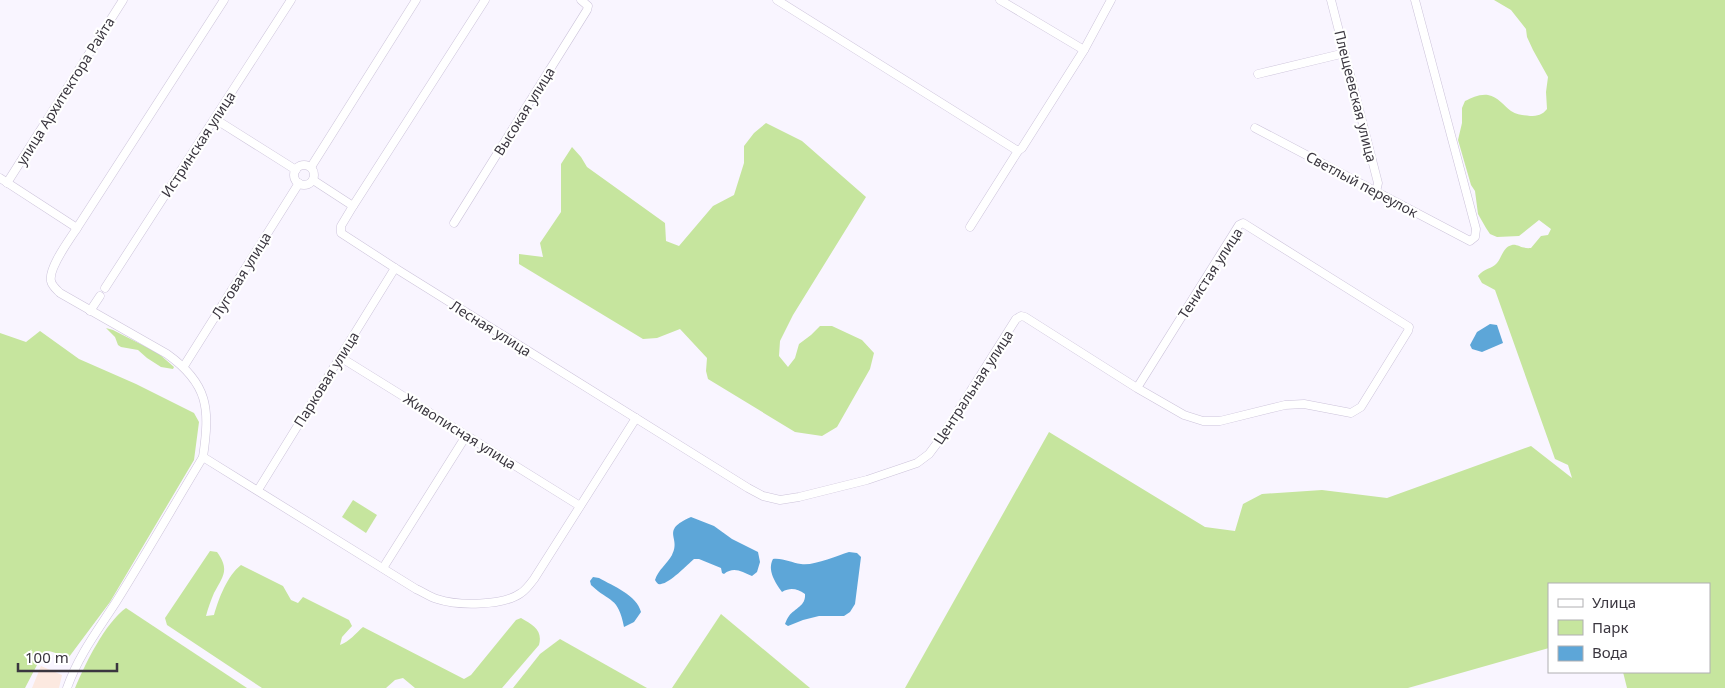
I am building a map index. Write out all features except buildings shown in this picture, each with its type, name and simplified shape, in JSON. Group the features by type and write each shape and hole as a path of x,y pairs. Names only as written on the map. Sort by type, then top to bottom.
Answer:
{"street":[{"name":"улица Архитектора Райта","path":"4,180 123,0"},
{"path":"67,688 84,650 116,602 203,457 207,431 207,412 203,396 195,379 184,366 168,354 60,294 51,280 54,266 224,0"},
{"name":"Истринская улица","path":"105,288 291,0"},
{"path":"311,167 416,0"},
{"path":"313,180 353,206 485,0"},
{"name":"Высокая улица","path":"454,223 587,10 588,6 581,0"},
{"path":"777,0 1018,151"},
{"path":"1000,0 1084,50"},
{"path":"970,227 1084,50 1111,0"},
{"name":"Плещеевская улица","path":"1331,0 1378,183 1376,192"},
{"name":"Светлый переулок","path":"1255,128 1470,241 1475,237 1476,229 1415,0"},
{"path":"1258,74 1345,52"},
{"path":"215,118 296,170"},
{"path":"306,165 311,167 314,171 313,180 309,184 299,184 294,174 296,170 300,166 306,165"},
{"path":"4,180 78,228"},
{"name":"Луговая улица","path":"184,366 299,184"},
{"name":"Лесная улица","path":"353,206 341,226 341,233 347,238 636,418"},
{"name":"Тенистая улица","path":"1138,388 1240,224 1243,223 1409,327"},
{"name":"Парковая улица","path":"258,490 395,268"},
{"path":"90,311 100,296"},
{"name":"Центральная улица","path":"636,418 748,488 763,496 780,500 867,480 917,463 929,454 942,438 1016,319 1021,316 1184,415 1203,421 1220,421 1285,405 1304,404 1350,413 1361,407 1409,327"},
{"name":"Живописная улица","path":"340,356 580,506"},
{"path":"203,457 416,589 437,599 456,603 489,603 507,600 522,593 534,579 636,418"},
{"path":"383,568 466,436"}],"shaded area":[{"path":"41,666 62,675 59,688 32,688"}],"green space":[{"path":"1494,0 1725,0 1725,688 1627,688 1623,673 1710,673 1710,583 1548,583 1548,648 1408,688 905,688 1049,432 1205,527 1235,531 1243,504 1262,494 1322,490 1387,498 1531,446 1572,478 1568,465 1555,459 1495,290 1482,283 1478,276 1495,265 1509,246 1531,248 1541,236 1548,235 1551,229 1539,220 1519,236 1497,237 1490,234 1478,214 1475,191 1471,185 1458,140 1462,123 1462,108 1465,101 1476,96 1492,96 1511,111 1520,115 1538,115 1547,109 1546,92 1548,77 1527,37 1526,29 1511,10"},
{"path":"766,123 802,141 866,197 793,315 780,341 779,356 788,367 795,358 799,344 820,326 832,326 862,340 874,353 870,369 837,427 822,436 795,432 708,379 706,371 707,358 680,329 657,338 643,339 519,264 519,254 543,257 540,243 561,212 561,164 572,147 587,167 665,223 666,241 679,246 713,206 734,195 744,163 744,146 754,133"},
{"path":"106,328 158,353 174,367 173,369 161,367 138,350 121,347"},
{"path":"40,331 79,359 136,384 194,413 199,422 194,460 110,602 69,657 49,651 38,663 25,688 0,688 0,333 26,342"},
{"path":"353,500 377,515 366,533 342,517"},
{"path":"210,551 217,552 221,558 224,573 214,593 206,616 214,615 228,581 241,565 283,586 291,600 298,603 303,597 349,620 352,626 342,637 340,645 349,640 363,627 464,679 471,675 516,620 521,618 536,628 540,635 539,645 502,688 415,688 403,678 395,680 386,688 262,688 167,625 165,618"},
{"path":"126,608 247,688 75,688 103,634"},
{"path":"721,614 810,688 672,688"},
{"path":"560,639 647,688 513,688 540,654"}],"water":[{"path":"1490,324 1497,325 1503,343 1482,352 1472,349 1470,345 1477,332"},
{"path":"691,517 714,526 732,539 758,552 760,562 757,572 752,576 735,570 724,574 721,568 699,559 694,559 669,581 658,584 655,580 656,576 672,555 674,549 674,530 681,522"},
{"path":"849,552 857,553 861,557 855,604 850,612 844,616 819,616 788,626 785,624 789,616 804,601 805,594 794,589 782,592 771,572 773,559 806,564"},
{"path":"593,577 599,578 617,588 635,601 641,612 634,622 624,627 622,617 616,605 591,585 590,581"}]}
